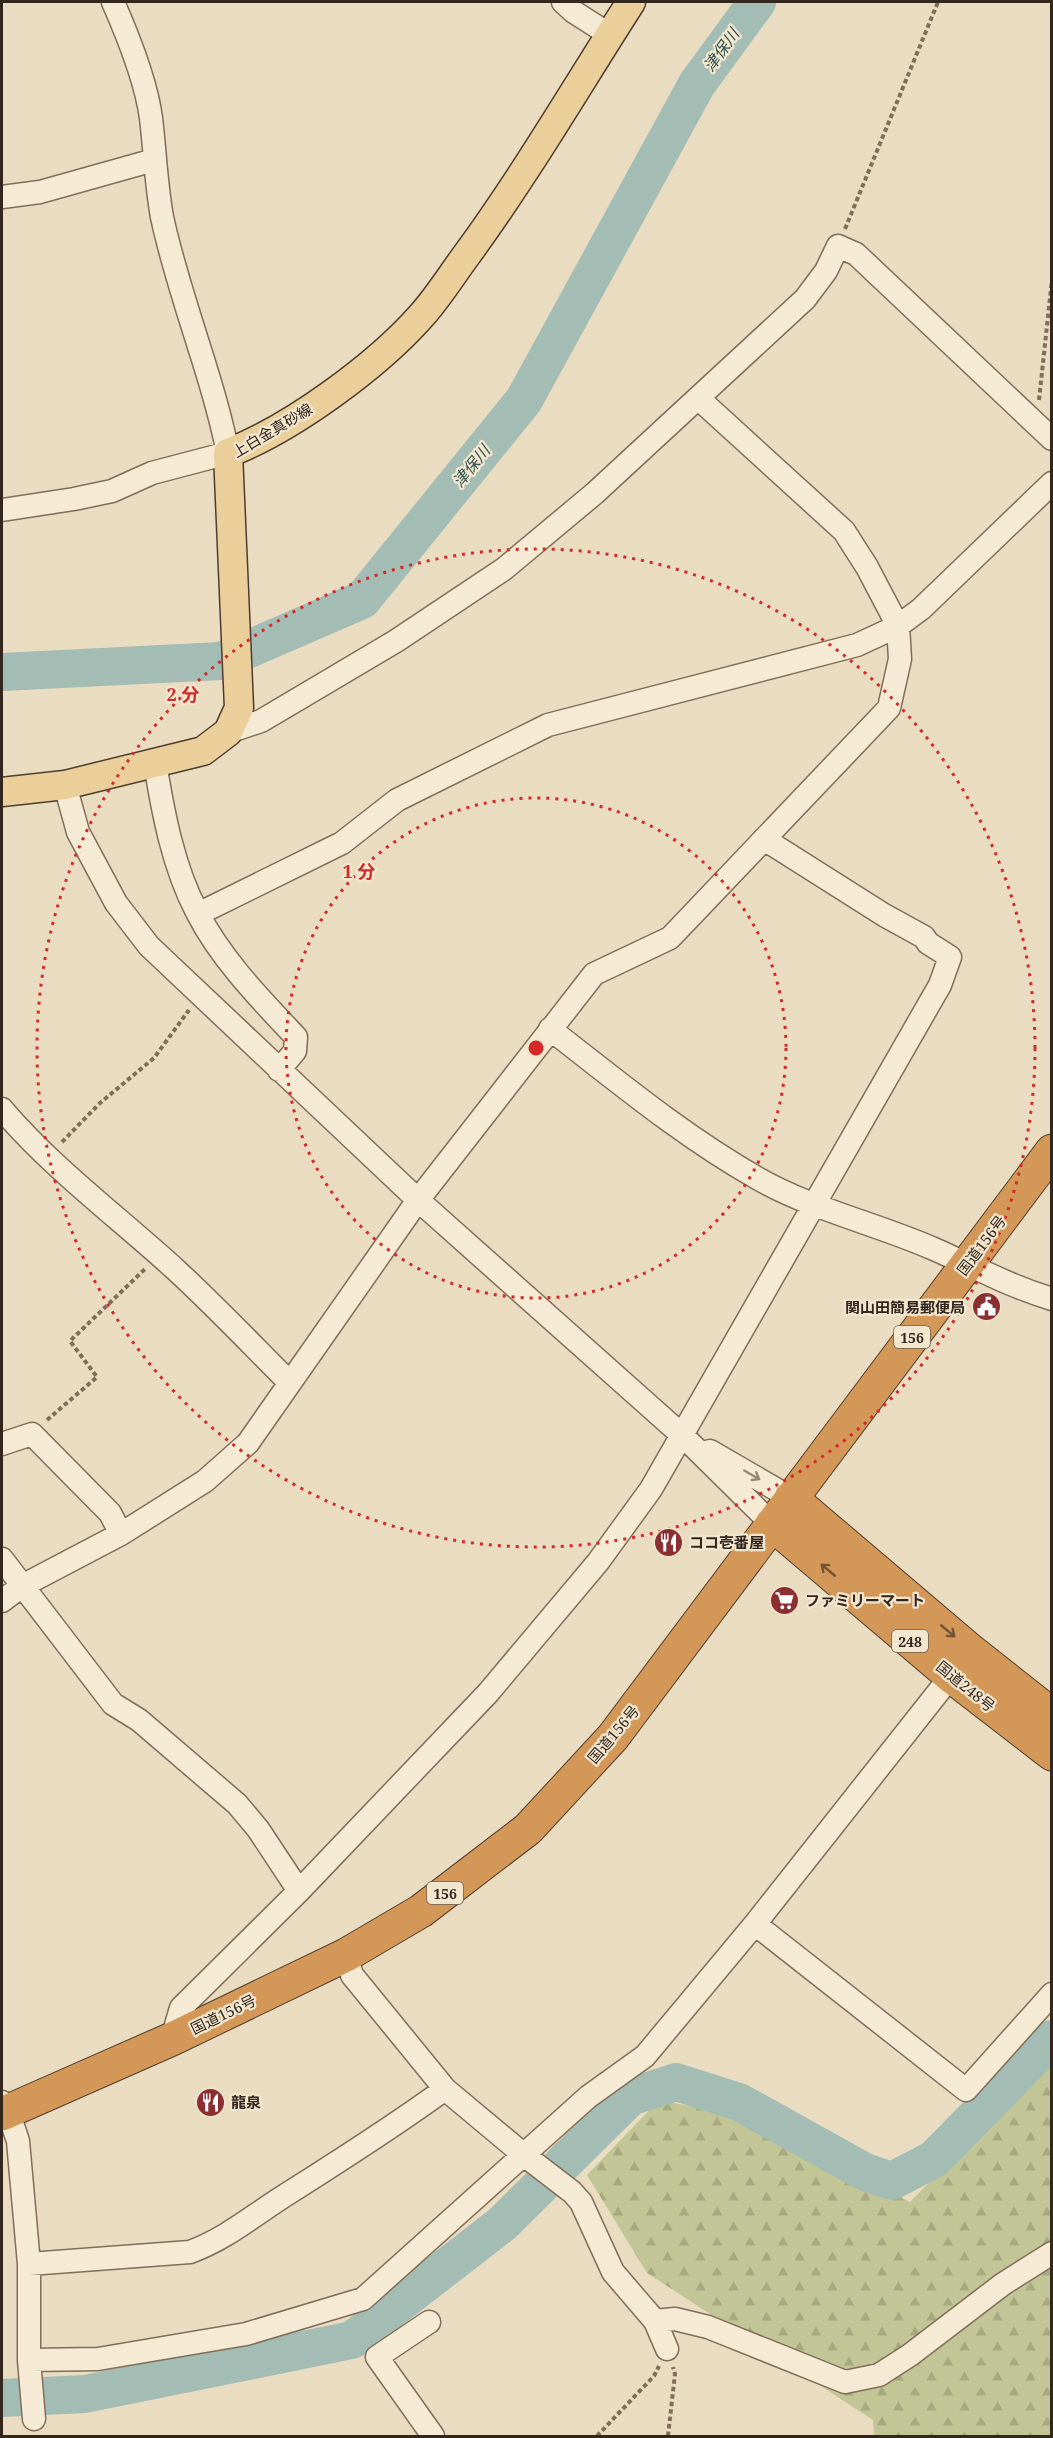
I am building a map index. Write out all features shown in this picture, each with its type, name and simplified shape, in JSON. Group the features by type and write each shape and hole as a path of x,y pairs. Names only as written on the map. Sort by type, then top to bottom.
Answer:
{"highway":[{"name":"国道156号","path":"4,2109 171,2039 346,1955 421,1911 528,1829 614,1737 1052,1151"},
{"name":"国道248号","path":"792,1498 971,1651 1052,1715"},
{"name":"国道248号","path":"772,1524 951,1676 1052,1754"}],"main road":[{"name":"上白金真砂線","path":"233,720 228,461 246,447 299,417 379,357 423,315 492,220 631,2"},
{"path":"2,792 64,785 203,750 233,720"}],"street":[{"path":"2,510 74,499 112,490 152,473 228,461 221,418 182,292 162,216 150,116 125,30 112,2"},
{"path":"563,2 574,12 610,35"},
{"path":"2,197 40,192 154,160"},
{"path":"233,720 261,721 396,641 504,569 595,493 805,299 826,271 838,246 856,254 1052,439"},
{"path":"2,1602 22,1586 121,1534 205,1481 248,1443 418,1200 594,974 670,938 890,708 900,659 898,626 867,567 844,531 698,398"},
{"path":"198,914 342,843 398,800 548,725 856,645 898,626 921,609 1052,483"},
{"path":"155,763 175,852 188,893 198,914 227,958 296,1038 295,1051 279,1070"},
{"path":"64,785 78,832 116,903 148,946 418,1200 682,1436 772,1524"},
{"path":"171,2039 181,2008 298,1891 488,1693 598,1562 651,1489 813,1203 891,1075 940,985 950,957 928,943 924,937 884,915 764,838"},
{"path":"550,1029 670,1121 758,1179 935,1250 1025,1291 1052,1299"},
{"path":"2,1109 18,1128 48,1156 175,1269 289,1382"},
{"path":"2,1444 32,1434 110,1512 121,1534"},
{"path":"682,1436 792,1498"},
{"path":"2,1559 113,1704 139,1720 237,1804 258,1828 298,1891"},
{"path":"29,2366 98,2359 246,2334 363,2299 527,2157 588,2097 645,2056 755,1924 951,1676"},
{"path":"755,1924 966,2091 1052,1994"},
{"path":"346,1955 352,1975 445,2089 572,2192 581,2202 613,2272 655,2321 667,2349"},
{"path":"29,2264 190,2252 215,2243 397,2124 445,2089"},
{"path":"4,2109 18,2140 29,2264 29,2366 34,2419"},
{"path":"655,2321 675,2319 708,2326 845,2382 879,2375 910,2355 1003,2284 1052,2253"},
{"path":"429,2322 377,2357 433,2436"}],"path":[{"path":"838,246 938,2"},
{"path":"1031,420 1038,406 1052,279"},
{"path":"48,1156 100,1103 154,1058 200,994"},
{"path":"32,1434 97,1377 70,1341 117,1299 158,1256"},
{"path":"597,2436 654,2376 667,2349"},
{"path":"667,2349 675,2374 668,2436"}],"green space":[{"path":"1051,2058 1051,2436 874,2436 873,2420 647,2273 587,2175 659,2100 749,2118 910,2202"}],"waterway":[{"name":"津保川","path":"2,672 221,661 362,600 524,400 697,84 757,2"},
{"path":"2,2398 85,2394 352,2340 502,2224 630,2097 676,2082 739,2102 865,2172 892,2181 934,2159 1052,2039"}],"place":[{"name":"関山田簡易郵便局","path":"986,1307"},
{"name":"ココ壱番屋","path":"668,1542"},
{"name":"ファミリーマート","path":"784,1600"},
{"name":"龍泉","path":"210,2102"}]}
